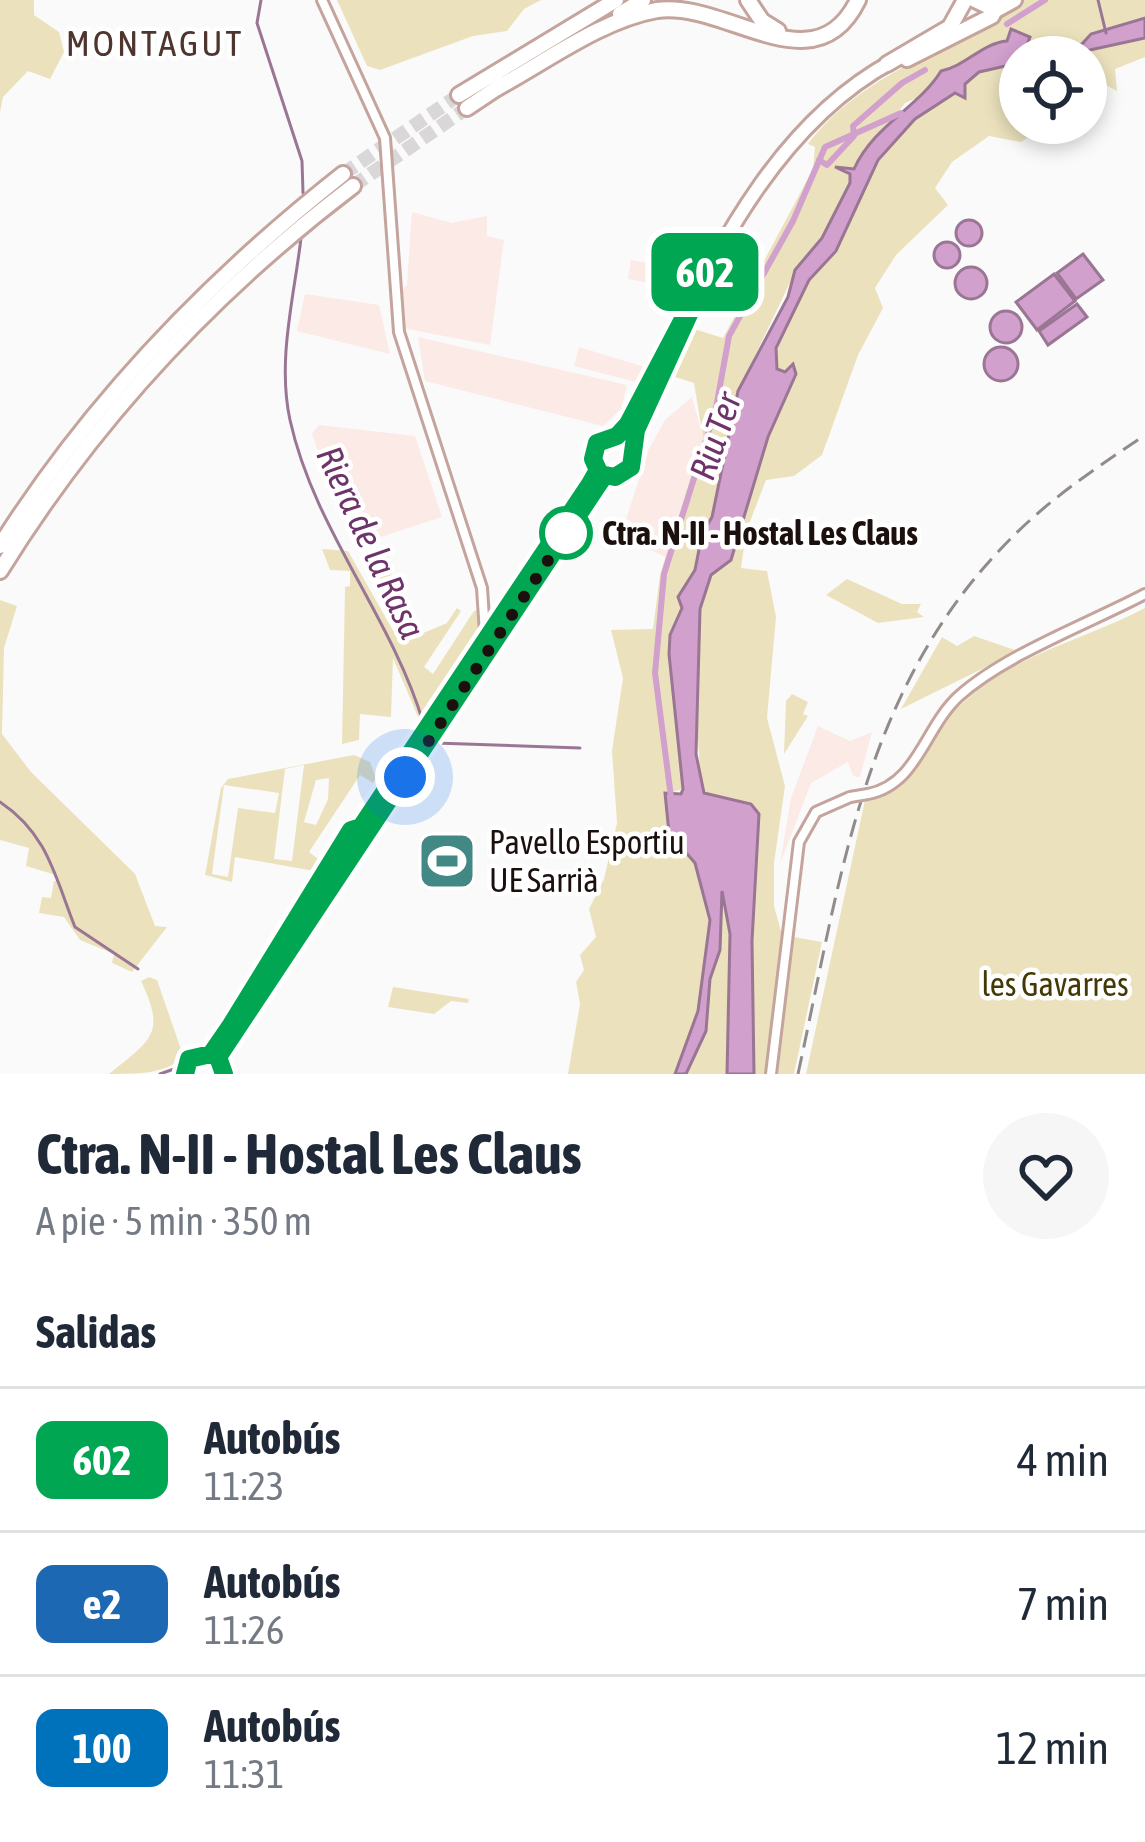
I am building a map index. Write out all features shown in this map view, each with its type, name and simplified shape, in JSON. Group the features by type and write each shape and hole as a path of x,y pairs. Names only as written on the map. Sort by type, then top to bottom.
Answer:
{"highway":[{"path":"616,0 463,102 651,11 710,11 775,38 801,42 836,30 855,0"},
{"path":"497,88 643,0"},
{"path":"748,0 770,28 801,36 833,24 855,0"},
{"path":"887,64 950,27 965,0"},
{"path":"975,0 998,5"},
{"path":"908,59 1014,0"},
{"path":"0,546 84,428 146,354 250,251 348,180 177,340 95,435 0,571"}],"main road":[{"path":"839,100 908,59 974,29 1014,0"},
{"path":"712,264 631,446 631,467 615,477 601,473 593,459 597,443 617,436 712,264 766,179 839,100 887,64 998,5"},
{"path":"617,436 631,446"},
{"path":"214,1055 481,646 601,473"},
{"path":"214,1055 601,473"},
{"path":"184,1074 194,1055 214,1055"},
{"path":"214,1055 224,1074"}],"street":[{"path":"326,2 379,118 392,174 399,332 482,588 488,620 481,646"},
{"path":"482,588 494,603 515,597"},
{"path":"772,1074 801,836 820,809 902,779 934,724 973,685 1145,594"}],"shaded area":[{"path":"1145,18 1145,38 1107,46 1107,36 1091,34"},
{"path":"999,43 999,68 979,72 965,84 965,98 955,93 915,119 878,160 836,251 809,280 776,348 777,369 785,372 793,364 796,374 768,437 731,560 711,575 700,609 696,754 704,793 751,804 759,814 752,941 754,1074 727,1074 730,934 722,891 720,950 710,979 706,1031 686,1074 675,1074 698,1011 710,920 695,863 669,833 665,793 681,794 683,789 670,635 682,608 678,597 695,570 702,534 712,517 738,391 788,297 795,270 822,238 850,183 850,174 835,167 854,169 873,140 941,71"},
{"path":"412,212 452,223 487,216 487,236 504,240 490,345 403,328 399,293 407,285"},
{"path":"969,220 982,233 969,246 956,233"},
{"path":"947,242 960,255 947,268 934,255"},
{"path":"1083,254 1103,280 1076,299 1057,273"},
{"path":"631,260 700,272 690,291 628,279"},
{"path":"971,267 983,271 987,283 983,295 971,299 959,295 955,283 959,271"},
{"path":"1054,274 1075,301 1037,330 1016,302"},
{"path":"305,294 379,305 390,354 297,331"},
{"path":"1077,304 1087,317 1048,345 1039,331"},
{"path":"1006,311 1018,315 1022,327 1018,339 1006,343 994,339 990,327 994,315"},
{"path":"418,337 627,385 621,409 603,426 425,381"},
{"path":"579,347 648,368 640,383 574,366"},
{"path":"1001,347 1013,352 1018,364 1013,376 1001,381 989,376 984,364 989,352"},
{"path":"692,397 703,438 666,557 626,539 631,521 626,519 649,449 665,420"},
{"path":"319,425 415,436 442,517 359,544 333,495 312,434"},
{"path":"818,726 850,741 872,732 860,777 853,776 848,762 811,783 780,864 791,798"}],"green space":[{"path":"0,0 34,0 34,15 59,32 64,52 50,79 28,71 3,97 0,112"},
{"path":"337,0 541,0 524,9 507,31 473,36 380,70 367,66"},
{"path":"1022,0 1145,0 1145,18 1089,36 999,36 999,41 966,66 937,77 927,94 905,103 854,169 836,167 850,174 850,183 822,238 796,270 738,391 712,517 682,608 675,688 683,789 665,794 669,833 695,863 710,920 698,1011 675,1074 568,1074 580,1004 576,982 584,970 580,955 596,937 589,909 604,879 617,823 612,751 623,678 611,630 653,629 660,575 703,438 694,383 669,375 688,327 723,338 813,169 815,147 808,144 830,119 881,80"},
{"path":"1145,38 1145,57 1115,69 1117,91 1107,86 1107,46"},
{"path":"999,67 999,138 989,136 952,162 935,188 948,205 896,255 875,288 883,308 858,355 822,455 794,476 766,480 746,532 741,568 767,571 776,617 767,718 785,786 774,863 774,906 782,935 822,942 794,1074 754,1074 752,941 758,825 733,798 711,797 701,787 695,693 700,609 711,575 731,560 768,437 796,374 793,364 785,372 777,369 776,349 808,280 836,251 878,160 915,119 955,93 965,98 964,84 979,72"},
{"path":"322,549 348,551 400,643 447,623 457,608 461,611 424,667 433,674 474,611 482,609 476,641 421,724 393,658 391,717 360,714 359,740 342,744 345,587 350,586 350,571 330,570"},
{"path":"387,549 393,584 381,586 364,557"},
{"path":"847,579 902,604 921,604 917,612 924,617 878,623 826,595"},
{"path":"0,600 17,606 4,648 2,734 31,772 135,874 155,926 167,927 132,972 112,963 114,954 80,940 64,917 39,913 42,897 51,898 54,881 60,881 56,875 26,866 29,848 0,840"},
{"name":"les Gavarres","path":"1145,608 1145,1074 806,1074 865,800 904,783 937,729 986,684 1030,658"},
{"path":"974,636 1018,651 901,709 942,637 957,646"},
{"path":"792,694 808,702 803,714 808,716 784,754 786,701"},
{"path":"354,755 370,762 376,778 373,783 360,775 309,852 321,861 314,871 235,857 232,882 205,875 221,788 228,779","holes":["304,765 292,861 274,859 285,769","329,778 328,799 316,825 304,822 316,780","224,785 279,793 275,813 238,808 228,877 212,874"]},
{"path":"722,890 730,934 727,1074 686,1074 706,1031 710,979 720,950"},
{"path":"157,980 183,1055 161,1069 109,1074 150,1034 153,1013 141,981"},
{"path":"393,987 469,999 468,1003 451,1001 434,1014 388,1007"}],"waterway":[{"path":"261,0 257,23 302,161 303,193"},
{"path":"1007,24 1045,0"},
{"path":"1098,0 1106,33"},
{"path":"819,160 827,165 854,136 853,126 902,83 925,70"},
{"name":"Riu Ter","path":"671,797 655,673 664,574 716,408 729,336 793,221 825,147 901,113"},
{"name":"Riera de la Rasa","path":"301,238 286,352 290,420 316,498 392,645 423,722"},
{"name":"Riera de la Rasa","path":"435,743 580,748"},
{"path":"0,802 40,842 75,927 138,969"},
{"path":"160,1074 174,1069"}],"tunnel":[{"path":"343,174 459,95"},
{"path":"353,186 467,108"}],"railway":[{"path":"798,1074 830,922 869,777 895,708 930,643 973,580 1028,522 1145,435"}],"bus line":[{"name":"602","path":"185,1074 189,1059 211,1054 231,1025 351,830 361,827 590,484 598,470 593,459 597,443 617,436 628,424 690,298 712,264 636,430 631,467 615,477 605,475 596,488 218,1057 224,1074"}],"place":[{"name":"Ctra. N-II - Hostal Les Claus","path":"566,533"},
{"name":"Pavello Esportiu UE Sarrià","path":"447,861"}],"district":[{"name":"MONTAGUT","path":"155,43"}],"route":[{"path":"405,777 566,533"}]}
